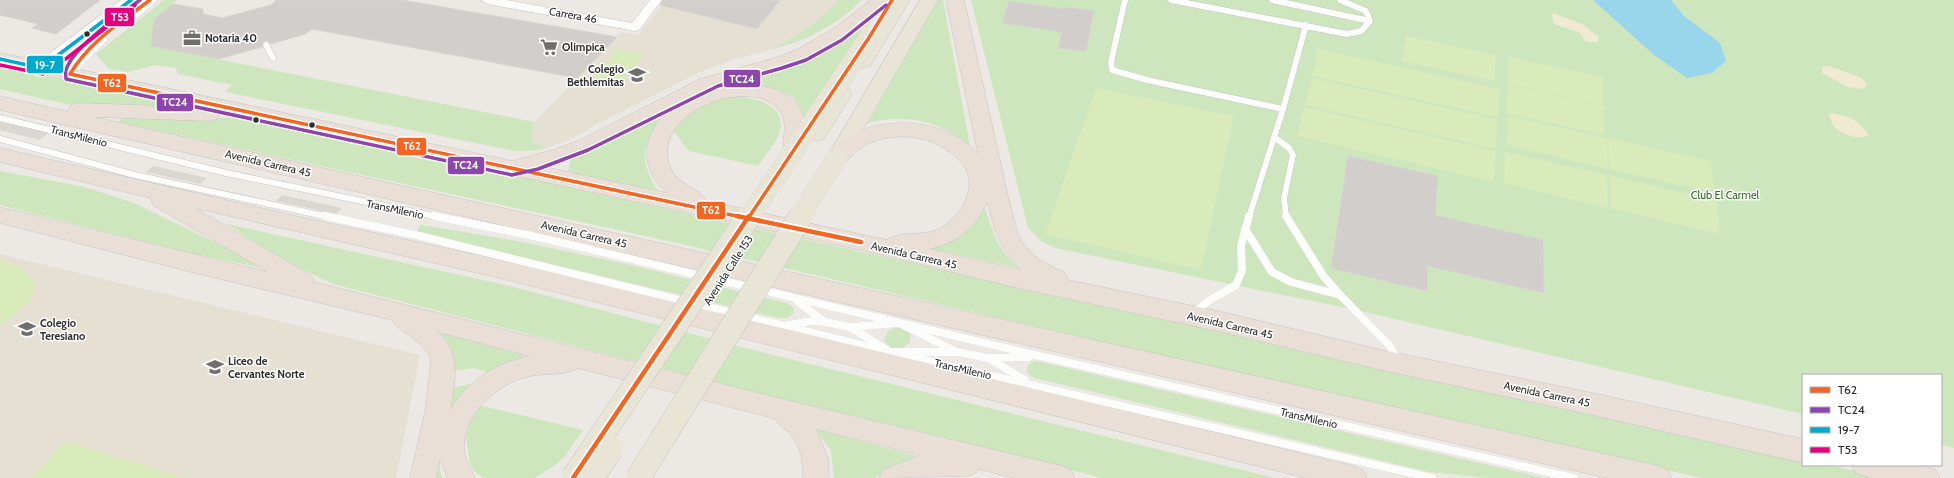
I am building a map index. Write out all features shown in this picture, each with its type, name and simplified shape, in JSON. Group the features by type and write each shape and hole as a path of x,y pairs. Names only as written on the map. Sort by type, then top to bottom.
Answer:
{"highway":[{"path":"512,169 556,157 582,147 707,84 725,77 768,67 812,50 842,33 882,0"},
{"path":"955,0 998,201 1007,235 1012,246 1021,258 1041,272 1107,298"},
{"name":"Avenida Carrera 45","path":"0,59 861,242 1401,364 1597,405 1802,451"},
{"path":"730,215 686,197 675,189 662,176 656,161 656,149 658,140 673,118 692,103 715,94 746,90 760,91 784,103 792,112 795,123 793,150"},
{"name":"Avenida Carrera 45","path":"0,103 1659,478"},
{"path":"21,107 267,116"},
{"path":"836,158 857,141 869,136 899,130 930,134 944,138 956,145 966,154 974,164 979,176 980,188 978,200 972,212 963,223 951,232 933,240 912,244 861,242"},
{"path":"0,155 300,225 494,268 1354,478"},
{"path":"141,188 323,293"},
{"path":"0,214 195,264 323,293 396,313 774,408 1062,478"},
{"path":"396,313 436,345 444,358 442,379 423,478"},
{"path":"462,478 453,463 451,442 456,423 469,403 481,389 507,372 523,367 544,363 594,362"},
{"path":"774,408 804,430 813,447 817,466 816,478"},
{"path":"892,478 917,467 941,463 1022,468"},
{"path":"1870,466 1927,478"}],"main road":[{"name":"Avenida Calle 153","path":"577,475 875,36 892,0"},
{"name":"Avenida Calle 153","path":"577,475 793,150 901,0"},
{"path":"638,478 836,158 929,0"}],"street":[{"path":"41,68 63,54 131,0"},
{"path":"70,74 75,63 89,49 150,0"},
{"name":"Carrera 46","path":"487,0 636,27 656,0"}],"lane":[{"path":"1125,0 1111,62 1112,70 1147,80 1283,109"},
{"path":"1171,0 1199,3 1347,34 1357,34 1368,26 1370,21 1366,11 1355,5 1340,0"},
{"path":"1272,0 1370,21"},
{"path":"1191,316 1208,302 1236,285 1242,270 1241,246 1245,229 1283,109 1306,25"},
{"path":"266,45 273,58"},
{"name":"TransMilenio","path":"0,118 56,130 226,173 538,236 1044,358 1574,478"},
{"path":"1274,137 1289,148 1293,155 1284,198 1286,217 1324,278 1389,345 1401,364"},
{"name":"TransMilenio","path":"0,139 135,175 427,238 776,325 1432,478"},
{"path":"1245,229 1272,272 1291,282 1340,295"},
{"name":"TransMilenio","path":"791,298 826,322"},
{"name":"TransMilenio","path":"776,325 826,322 850,328 890,352 957,352 988,358 1044,358"},
{"name":"TransMilenio","path":"850,328 899,323 957,352"},
{"name":"TransMilenio","path":"988,358 1036,385"}],"shaded area":[{"name":"Colegio Bethlemitas","path":"665,0 839,0 830,11 798,35 774,49 735,59 700,72 603,121 571,139 547,148 533,143 532,134 535,122 621,32 638,35"},
{"path":"0,122 48,133 40,140 0,130"},
{"path":"153,166 207,178 200,184 146,172"},
{"path":"282,195 342,208 336,214 276,201"},
{"name":"Liceo de Cervantes Norte","path":"0,254 420,355 396,478 0,478"}],"green space":[{"path":"164,0 177,0 154,19 151,46 535,122 532,134 533,143 547,148 530,151 515,151 225,92 232,85 178,74 176,68 155,65 128,72 109,69 96,54"},
{"path":"839,0 862,0 843,17 832,24 810,36 774,49 809,27"},
{"path":"937,0 943,0 970,146 946,130 922,121 896,119 868,123"},
{"name":"Club El Carmel","path":"971,0 1954,0 1954,448 1942,445 1942,374 1802,374 1802,414 1356,310 1055,248 1041,241 1028,228"},
{"path":"871,21 805,120 800,107 791,96 772,88 748,86 717,87 796,64 840,43"},
{"path":"1406,36 1496,55 1494,81 1402,61"},
{"path":"617,49 644,55 617,87 591,81"},
{"path":"1318,49 1500,89 1498,117 1312,76"},
{"path":"1509,57 1603,77 1603,105 1507,84"},
{"path":"0,66 188,107 84,108 0,89"},
{"path":"1312,78 1498,120 1496,149 1305,105"},
{"path":"1508,85 1604,106 1605,135 1506,113"},
{"path":"1096,88 1234,116 1201,270 1045,234"},
{"path":"731,96 748,98 766,103 778,114 781,121 780,131 774,144 758,166 689,151 673,130 685,116 692,111 706,104"},
{"path":"679,102 653,135 645,154 650,177 659,192 568,173 570,158"},
{"path":"1304,107 1496,151 1494,182 1297,136"},
{"path":"1508,116 1607,138 1608,169 1507,145"},
{"path":"124,117 253,118 1802,459 1802,466 1834,466 1888,478 1702,478 1564,446 1388,409 673,242 118,122"},
{"path":"1608,138 1711,161 1715,193 1609,169"},
{"path":"1505,152 1607,175 1608,208 1504,183"},
{"path":"0,171 85,187 134,203 272,270 186,252 0,205"},
{"path":"1610,176 1716,200 1720,234 1611,208"},
{"path":"983,203 1000,246 1011,261 1019,268 927,248"},
{"path":"227,224 510,286 737,346 1275,478 1102,478 948,438 766,395 333,284 276,256"},
{"path":"421,225 517,241 627,264 787,303 793,307 794,313 787,318 778,318 416,232"},
{"path":"0,260 24,270 35,283 31,301 0,326"},
{"path":"896,327 907,331 910,336 910,342 901,349 892,349 884,341 888,331"},
{"path":"440,332 526,356 511,361 492,374 474,368 453,371 450,350"},
{"path":"1036,361 1545,478 1490,478 1429,472 1035,378 1028,374 1027,369 1029,364"},
{"path":"477,383 451,412 439,462 441,475 444,478 433,478 448,388"},
{"path":"479,405 583,430 565,456 554,466 534,478 484,478 476,473 470,465 466,437 470,421"},
{"path":"815,429 918,456 899,463 874,478 834,478 831,451"},
{"path":"65,441 186,478 31,478"}],"sand":[{"path":"1552,13 1582,24 1599,37 1598,42 1586,42 1580,33 1554,24"},
{"path":"1823,66 1829,66 1860,77 1867,84 1864,89 1848,87 1822,73"},
{"path":"1829,113 1842,115 1852,119 1861,125 1869,136 1855,137 1841,132 1833,125"}],"water":[{"path":"1593,0 1671,0 1684,16 1720,43 1726,61 1712,73 1687,78 1654,55"}],"building":[{"path":"0,0 100,0 56,34 32,28 38,24 0,15"},
{"path":"276,0 402,0 617,37 577,78 312,29 305,34 271,44 268,41 264,41 262,47 219,59 151,46 154,19 173,4 203,9 203,14 222,18 271,5"},
{"path":"663,0 780,0 757,29 660,5"},
{"path":"1009,1 1066,9 1067,7 1094,11 1086,51 1058,48 1062,32 1002,23"},
{"path":"1348,156 1438,176 1435,215 1543,240 1544,293 1428,266 1427,291 1331,268"}],"transit line":[{"name":"19-7","path":"0,59 41,68 131,0"},
{"name":"TC24","path":"140,0 94,36 81,49 71,60 65,71 66,79 512,175 538,169 588,150 684,101 718,86 806,60 842,40 886,5"},
{"name":"T62","path":"150,0 117,24 95,43 76,63 70,74 861,242"},
{"name":"T62","path":"573,478 870,36 892,0"},
{"name":"T53","path":"0,65 43,74 67,58 135,5"}],"place":[{"name":"Notaria 40","path":"192,38"},
{"name":"Olimpica","path":"549,47"},
{"name":"Colegio Bethlemitas","path":"637,75"},
{"name":"Colegio Teresiano","path":"27,329"},
{"name":"Liceo de Cervantes Norte","path":"215,367"}]}
